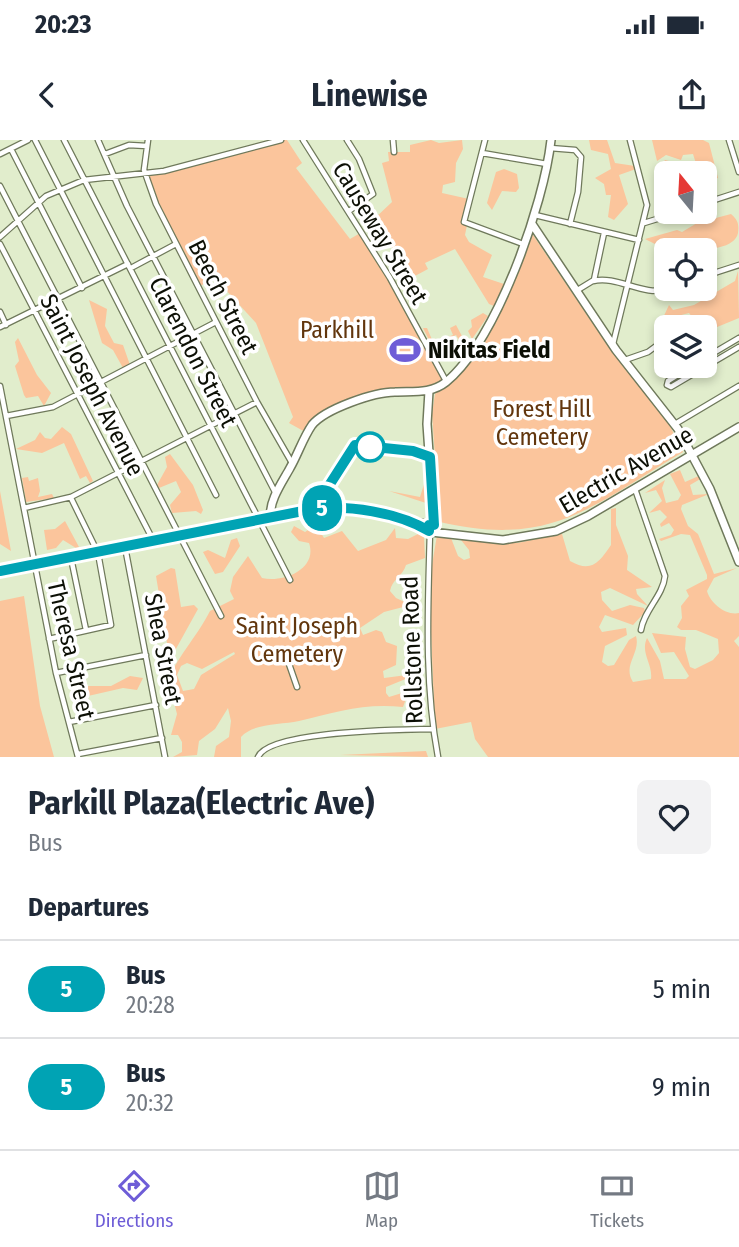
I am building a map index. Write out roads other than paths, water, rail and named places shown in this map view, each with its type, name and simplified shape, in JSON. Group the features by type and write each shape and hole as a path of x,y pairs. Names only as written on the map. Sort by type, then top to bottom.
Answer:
{"main road":[{"path":"271,517 276,496 310,428 326,415 381,393 429,390 446,382 485,329 523,244 535,215 548,164 550,144"},
{"path":"531,224 624,361 675,424 710,489 739,562"},
{"name":"Rollstone Road","path":"429,390 432,528"},
{"name":"Electric Avenue","path":"0,571 271,517 341,508 494,540 539,536 580,521 739,427"}],"street":[{"path":"0,154 28,140"},
{"path":"35,140 216,495"},
{"name":"Clarendon Street","path":"64,140 290,580"},
{"path":"98,140 153,256 276,496"},
{"path":"0,237 38,202 60,189 84,180 164,171 277,140"},
{"name":"Causeway Street","path":"303,140 390,278 446,382"},
{"path":"347,140 359,159 373,194 349,211"},
{"path":"393,140 394,152"},
{"path":"485,140 464,222 523,244"},
{"path":"613,345 644,223 647,199 630,140"},
{"path":"729,140 739,172"},
{"path":"105,154 129,145 148,143"},
{"name":"Beech Street","path":"148,143 145,173 156,204 257,402 293,463"},
{"path":"550,144 575,150 582,157 578,192 570,224"},
{"path":"10,149 82,288"},
{"path":"482,153 548,164"},
{"path":"0,186 221,616"},
{"path":"718,199 739,192"},
{"path":"535,215 639,240"},
{"path":"644,223 654,220"},
{"path":"593,282 604,233"},
{"name":"Saint Joseph Avenue","path":"0,244 153,541"},
{"path":"0,312 3,326 176,244"},
{"path":"717,272 739,265"},
{"path":"576,292 593,282 628,285 654,292"},
{"path":"6,416 53,407 216,323"},
{"path":"717,351 739,338"},
{"path":"717,359 739,347"},
{"path":"624,361 654,348"},
{"path":"672,378 667,381 668,386 683,378"},
{"name":"Theresa Street","path":"0,386 56,673 78,755"},
{"path":"675,424 739,386"},
{"path":"24,508 71,497 257,402"},
{"path":"635,489 665,574 664,584 643,618 641,631"},
{"path":"49,639 111,625 98,552 71,497"},
{"name":"Rollstone Road","path":"432,528 426,614 432,729 438,757"},
{"name":"Shea Street","path":"125,547 165,757"},
{"path":"71,558 86,630"},
{"path":"56,673 146,655"},
{"path":"289,664 297,687"},
{"path":"69,722 156,705"},
{"path":"258,757 268,747 323,735 432,729"},
{"path":"78,755 162,738"}],"place":[{"name":"Nikitas Field","path":"405,350"}],"park label":[{"name":"Parkhill","path":"337,330"},
{"name":"Forest Hill Cemetery","path":"542,423"},
{"name":"Saint Joseph Cemetery","path":"297,640"}]}
